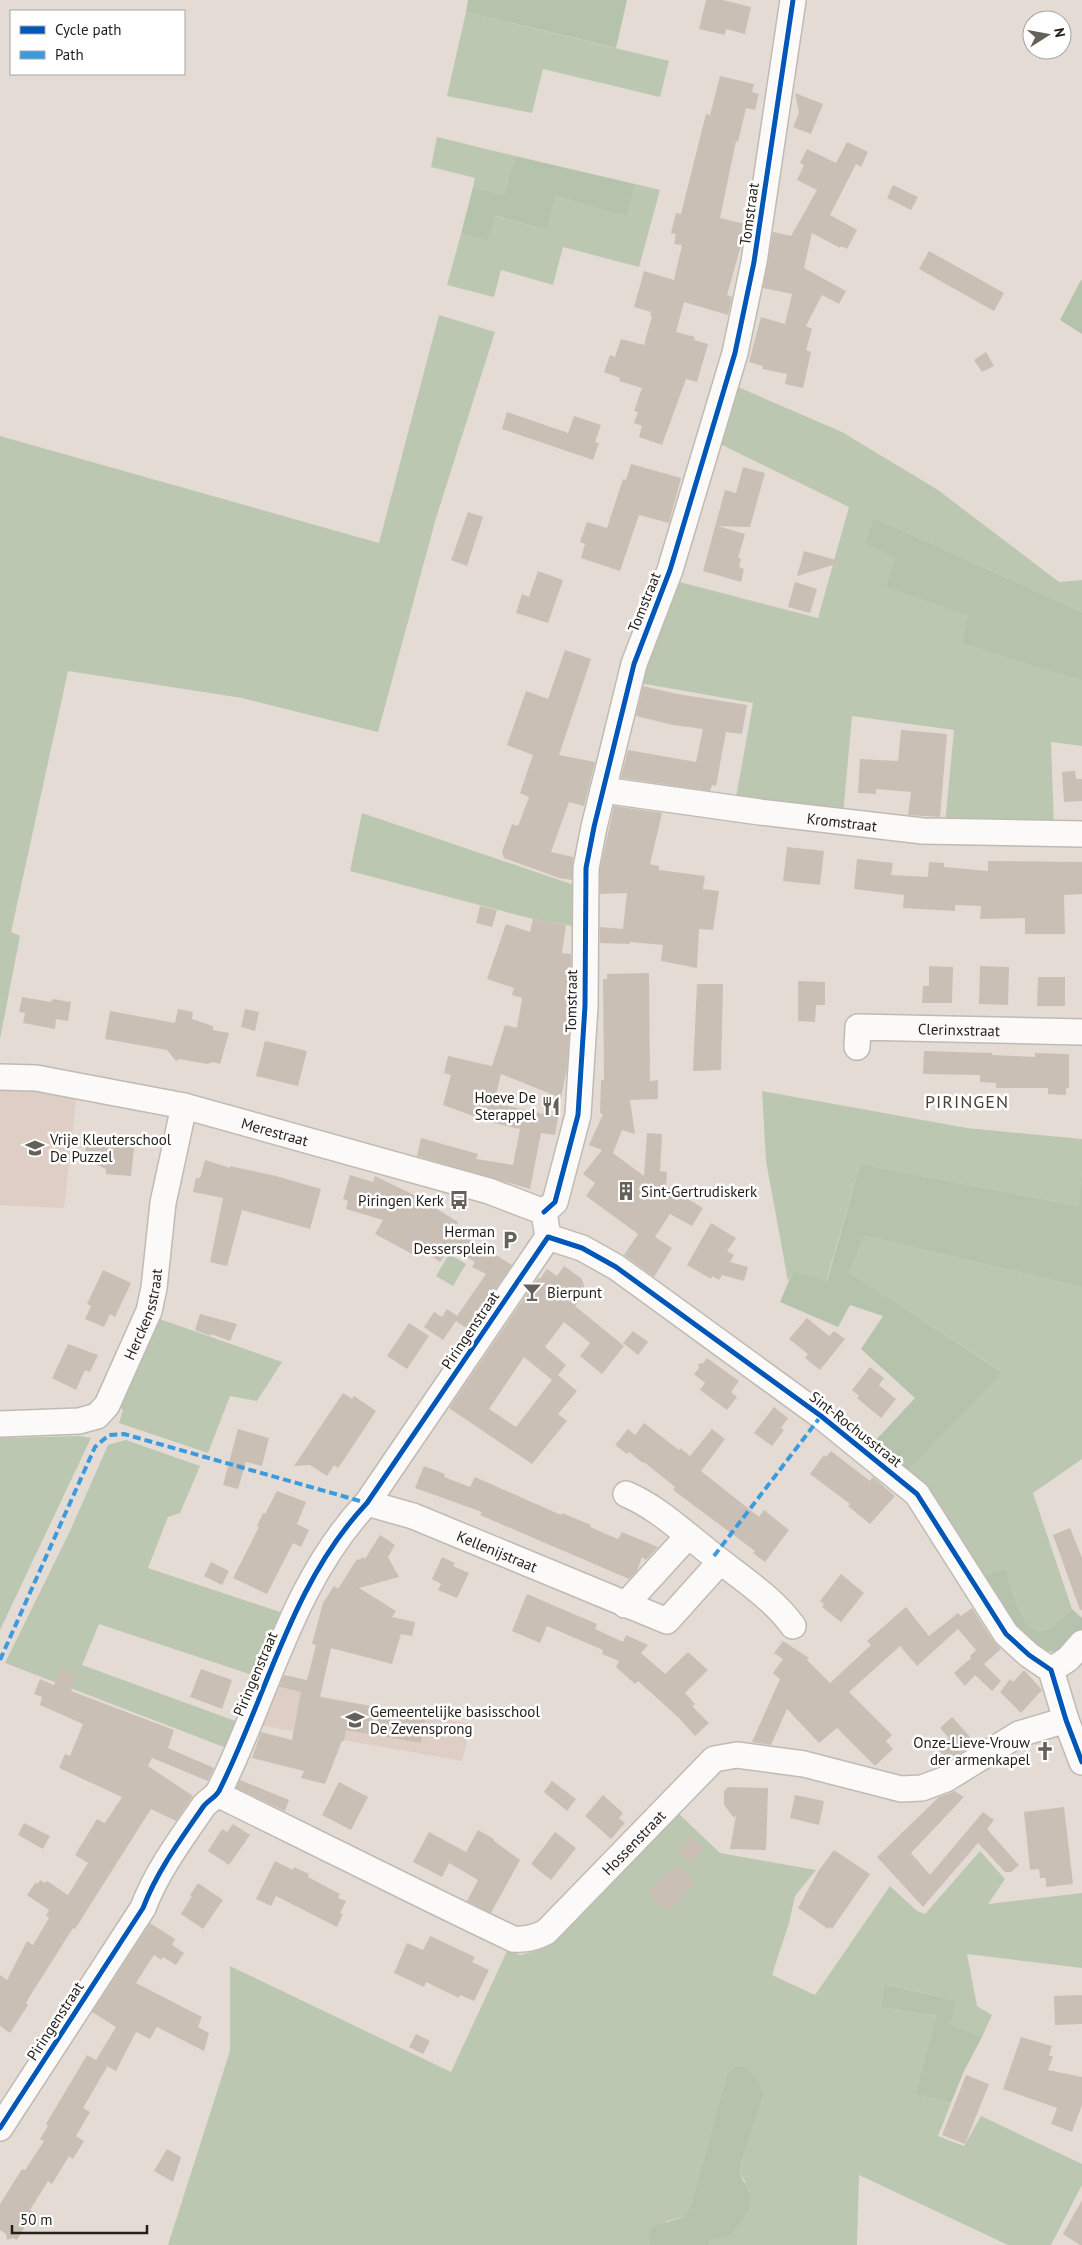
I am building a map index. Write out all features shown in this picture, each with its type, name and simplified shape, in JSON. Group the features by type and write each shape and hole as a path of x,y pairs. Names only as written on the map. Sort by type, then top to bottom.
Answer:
{"street":[{"name":"Tomstraat","path":"544,1212 555,1202 578,1115 584,1014 586,868 634,664 670,570 734,353 754,262 793,0"},
{"name":"Kromstraat","path":"603,790 750,811 923,831 1082,834"},
{"name":"Clerinxstraat","path":"857,1047 858,1027 1082,1032"},
{"name":"Merestraat","path":"0,1078 36,1078 184,1106 488,1191 544,1212"},
{"name":"Herckensstraat","path":"0,1424 80,1421 97,1416 107,1405 149,1311 154,1288 163,1203 184,1106"},
{"path":"544,1212 548,1237"},
{"name":"Piringenstraat","path":"0,2128 144,1908 150,1890 176,1848 205,1804 217,1794 233,1762 261,1690 293,1618 323,1563 352,1518 367,1503 548,1237"},
{"name":"Sint-Rochusstraat","path":"548,1237 582,1248 616,1267 821,1416 917,1494 1006,1634 1029,1655 1052,1670"},
{"path":"626,1494 644,1501 781,1610 793,1626"},
{"name":"Kellenijstraat","path":"367,1503 413,1516 667,1621 720,1562"},
{"path":"625,1605 688,1536"},
{"path":"1082,1643 1068,1659 1052,1670 1066,1720 1082,1762"},
{"name":"Hossenstraat","path":"217,1794 513,1939 524,1940 535,1938 546,1932 714,1759 737,1754 804,1764 901,1789 922,1788 946,1779 1019,1734 1066,1720"}],"shaded area":[{"name":"Vrije Kleuterschool De Puzzel","path":"0,1084 77,1091 64,1208 0,1205"},
{"name":"Gemeentelijke basisschool De Zevensprong","path":"272,1686 471,1724 462,1761 259,1725"}],"green space":[{"path":"468,0 627,0 616,48 466,12"},
{"path":"466,12 669,61 660,97 543,69 532,113 447,96"},
{"path":"437,137 515,156 504,195 473,187 475,178 431,167"},
{"path":"515,156 635,184 627,216 556,196 547,230 495,216 488,241 461,234 473,187 504,195"},
{"path":"635,184 660,190 639,267 563,247 553,285 501,270 494,297 447,285 461,234 488,241 494,216 547,230 556,196 627,215"},
{"path":"1082,280 1082,334 1060,320"},
{"path":"439,315 495,332 436,518 378,732 242,698 68,671 11,932 20,936 0,1039 0,436 379,543"},
{"path":"738,387 842,432 938,490 1059,582 1082,580 1082,612 873,517 864,544 897,556 887,587 967,616 962,644 1082,681 1082,746 1051,742 1054,827 945,824 954,730 852,716 843,815 735,803 753,703 640,683 676,581 818,618 849,507 720,444"},
{"path":"873,517 1082,612 1082,681 962,644 967,616 886,587 896,557 864,544"},
{"path":"362,813 580,887 578,927 533,919 350,871"},
{"path":"762,1091 967,1128 1082,1139 1082,1172 1078,1206 860,1164 826,1282 793,1271 788,1281 766,1161"},
{"path":"860,1164 1078,1206 1082,1172 1082,1287 865,1236 849,1272 1002,1372 907,1472 873,1443 915,1398 861,1349 883,1316 850,1305 838,1327 780,1302 793,1271 827,1281"},
{"path":"865,1236 1082,1287 1082,1459 1033,1493 1072,1609 1051,1627 1041,1631 1033,1628 1026,1621 1015,1599 1006,1568 977,1578 907,1472 1001,1371 849,1272"},
{"path":"449,1254 466,1264 453,1286 436,1276"},
{"path":"157,1318 282,1362 257,1401 230,1396 208,1453 119,1423 123,1410 118,1404"},
{"path":"80,1436 91,1438 0,1630 0,1438"},
{"path":"126,1440 200,1466 180,1513 168,1517 148,1568 289,1615 258,1677 99,1624 82,1665 241,1723 229,1749 5,1663 70,1531 108,1445"},
{"path":"1006,1568 1020,1611 1033,1628 1041,1631 1051,1627 1072,1609 1082,1618 1082,1635 1062,1653 1041,1650 1025,1641 977,1578"},
{"path":"676,1811 720,1853 816,1870 795,1896 789,1923 772,1975 815,1995 890,1886 917,1911 925,1914 980,1851 1005,1879 988,1904 1082,1893 1082,1968 967,1954 977,2006 992,2015 982,2037 951,2024 957,2001 886,1984 881,2007 936,2016 915,2094 951,2103 938,2136 964,2146 981,2116 1082,2164 1082,2185 1051,2245 1008,2245 859,2175 857,2245 709,2245 710,2241 732,2233 745,2181 740,2174 742,2159 693,2200 684,2217 667,2221 648,2237 650,2245 168,2245 230,2051 230,1966 451,2072 508,1949 520,1955 542,1949"},
{"path":"885,1984 957,2001 951,2024 982,2037 964,2071 951,2103 915,2094 936,2016 881,2007"},
{"path":"736,2067 745,2067 758,2080 763,2094 742,2159 740,2174 750,2195 749,2210 732,2234 710,2241 709,2245 650,2245 648,2237 651,2227 684,2217 693,2200 728,2073"}],"building":[{"path":"706,0 723,0 751,7 745,34 726,29 725,35 699,29"},
{"path":"720,76 754,84 752,92 759,94 755,110 746,108 738,142 736,141 720,218 745,224 744,235 727,295 732,297 728,315 684,302 676,332 695,337 694,340 708,344 697,382 686,379 662,445 639,437 642,426 634,423 638,412 634,411 642,388 619,381 620,378 604,372 610,355 615,357 621,339 644,345 652,316 650,315 651,312 634,307 644,271 674,280 682,245 674,244 676,234 671,233 676,213 681,214 706,114 710,115"},
{"path":"795,93 823,104 811,134 793,127 799,113"},
{"path":"847,142 868,152 861,167 856,164 830,215 857,230 847,249 841,246 840,248 812,233 804,268 846,291 839,304 822,295 806,326 812,329 806,350 811,352 803,388 785,384 787,374 762,369 763,366 749,362 761,317 785,324 792,294 763,288 773,232 791,236 817,190 797,180 804,165 800,163 807,149 836,163"},
{"path":"893,185 918,197 911,210 887,198"},
{"path":"929,251 1004,293 994,311 919,269"},
{"path":"986,352 994,366 982,372 974,360"},
{"path":"507,412 568,433 574,416 601,425 595,442 599,443 593,460 502,429"},
{"path":"631,464 681,478 669,523 639,515 620,571 581,558 585,544 580,542 587,522 607,528 623,479 626,480"},
{"path":"743,467 765,473 750,527 718,526 745,534 738,558 741,559 739,567 744,569 741,582 703,571 725,490 736,493"},
{"path":"468,512 483,517 467,566 451,560"},
{"path":"804,551 843,562 797,576"},
{"path":"538,571 563,580 548,623 516,613 522,594 529,597"},
{"path":"795,582 817,589 810,613 788,607"},
{"path":"565,650 591,659 559,755 595,762 584,806 569,802 551,852 573,857 572,880 559,878 504,858 502,852 512,824 518,826 529,797 520,793 533,755 507,745 526,691 548,699"},
{"path":"643,686 677,694 747,705 742,734 726,732 716,786 712,785 710,791 621,778 628,750 696,762 703,729 673,725 636,716"},
{"path":"901,730 947,734 940,817 908,815 911,792 876,789 876,794 858,793 860,759 898,761"},
{"path":"1075,771 1076,779 1082,779 1082,801 1064,802 1062,772"},
{"path":"614,806 662,813 650,864 659,866 659,870 705,876 703,889 719,891 713,930 699,929 697,968 661,961 663,945 630,942 630,944 600,943 600,927 623,929 627,893 600,894 600,869"},
{"path":"787,847 824,851 820,885 783,881"},
{"path":"857,859 893,863 891,875 928,877 929,862 944,863 944,867 988,871 988,861 1082,862 1082,894 1064,895 1065,934 1025,934 1025,918 980,919 981,906 955,905 955,911 903,908 904,895 854,889"},
{"path":"480,906 497,910 492,927 476,923"},
{"path":"533,919 566,925 562,953 571,954 571,1005 567,1068 561,1098 501,1074 494,1103 558,1117 555,1135 541,1133 530,1189 417,1156 421,1138 478,1154 476,1159 513,1165 520,1129 490,1122 443,1105 451,1075 444,1073 448,1056 492,1066 505,1025 517,1028 522,998 512,995 514,988 487,979 506,924 530,932"},
{"path":"929,966 953,967 952,1003 922,1003 923,986 929,986"},
{"path":"980,966 1009,967 1008,1005 979,1004"},
{"path":"649,973 650,1081 658,1080 658,1099 630,1100 635,1134 622,1130 613,1153 644,1176 647,1133 662,1134 660,1171 667,1172 666,1186 703,1208 692,1226 670,1214 655,1237 672,1248 654,1277 624,1255 638,1234 586,1196 595,1183 583,1174 602,1150 589,1145 603,1114 600,1113 601,1080 604,1080 603,979 607,979 607,974"},
{"path":"1038,977 1065,977 1065,1006 1037,1006"},
{"path":"798,981 825,982 825,1005 816,1005 815,1022 798,1021"},
{"path":"697,984 723,984 721,1070 693,1071"},
{"path":"22,997 51,1002 52,999 71,1002 68,1021 56,1019 55,1029 23,1023 25,1013 19,1012"},
{"path":"178,1009 193,1012 192,1019 213,1026 213,1030 229,1033 220,1064 213,1062 207,1064 180,1059 176,1061 167,1050 105,1039 110,1011 175,1023"},
{"path":"245,1009 259,1012 255,1031 241,1027"},
{"path":"265,1041 307,1051 298,1086 256,1076"},
{"path":"924,1051 992,1053 992,1055 1035,1057 1035,1053 1069,1054 1069,1088 1066,1088 1066,1095 1048,1094 1048,1088 996,1088 996,1083 980,1082 980,1075 923,1074"},
{"path":"87,1136 135,1140 131,1176 106,1174 106,1169 95,1164 84,1163"},
{"path":"205,1160 230,1168 230,1166 276,1176 321,1189 310,1229 242,1210 227,1266 210,1262 223,1198 193,1192 196,1178 200,1178"},
{"path":"350,1175 373,1182 375,1176 414,1195 458,1222 453,1229 512,1265 468,1329 456,1321 443,1340 424,1327 434,1312 442,1317 447,1309 457,1316 486,1274 472,1267 475,1262 450,1247 440,1262 419,1248 414,1255 375,1234 383,1220 346,1209 348,1201 343,1199"},
{"path":"711,1223 736,1238 727,1251 734,1255 730,1262 748,1267 744,1281 722,1275 719,1280 712,1276 711,1279 687,1265"},
{"path":"564,1266 582,1279 584,1294 575,1306 624,1346 602,1374 580,1356 590,1343 564,1322 545,1347 566,1365 558,1375 577,1391 558,1414 567,1421 532,1464 449,1408 538,1278 540,1279 547,1269 557,1276","holes":["524,1357 552,1380 516,1427 489,1409"]},
{"path":"103,1270 131,1283 115,1317 110,1314 104,1327 85,1319 91,1306 87,1304"},
{"path":"200,1314 237,1324 230,1341 195,1330"},
{"path":"807,1318 829,1336 834,1331 845,1339 820,1370 805,1358 808,1354 789,1339"},
{"path":"409,1323 429,1336 407,1369 387,1356"},
{"path":"633,1331 648,1342 638,1355 623,1343"},
{"path":"68,1344 98,1355 90,1372 85,1370 76,1390 52,1378"},
{"path":"707,1358 739,1381 731,1392 737,1397 727,1410 700,1390 705,1383 694,1374 699,1368 698,1364 703,1363"},
{"path":"870,1367 884,1378 879,1385 896,1399 881,1418 857,1398 859,1396 852,1390"},
{"path":"343,1393 352,1399 354,1396 376,1411 343,1461 338,1468 334,1465 327,1476 310,1465 294,1466"},
{"path":"774,1407 788,1418 781,1428 784,1430 772,1446 754,1433"},
{"path":"644,1423 679,1450 680,1448 690,1456 712,1429 725,1439 701,1471 759,1517 764,1510 789,1530 765,1562 753,1553 755,1551 673,1490 675,1487 644,1462 629,1452 627,1454 615,1445 628,1429 635,1435"},
{"path":"238,1429 269,1438 262,1466 246,1462 238,1489 223,1485"},
{"path":"831,1451 870,1481 873,1477 895,1496 870,1524 848,1506 850,1504 810,1474 824,1455 826,1457"},
{"path":"424,1466 445,1474 444,1477 470,1487 475,1477 561,1515 562,1513 591,1525 590,1527 618,1539 622,1532 658,1547 646,1560 642,1557 637,1571 629,1579 480,1515 482,1512 415,1488"},
{"path":"277,1491 306,1502 297,1524 309,1530 301,1547 293,1543 267,1594 233,1578 259,1527 257,1526 263,1513 265,1514"},
{"path":"1070,1528 1082,1558 1082,1610 1080,1610 1053,1535"},
{"path":"380,1535 395,1545 388,1557 399,1577 359,1588 396,1611 392,1617 415,1622 412,1636 401,1634 392,1664 331,1648 319,1697 426,1716 421,1743 346,1730 344,1741 342,1741 325,1784 301,1778 304,1771 252,1758 261,1732 292,1740 301,1692 279,1687 284,1675 307,1680 316,1645 312,1644 323,1603 334,1586 338,1589 357,1559 360,1560 362,1557 365,1559"},
{"path":"442,1557 455,1563 453,1566 469,1573 457,1598 438,1590 441,1584 432,1579"},
{"path":"211,1562 229,1571 222,1585 204,1576"},
{"path":"841,1574 864,1593 841,1622 822,1607 824,1604 820,1601"},
{"path":"527,1594 597,1624 595,1629 623,1642 626,1635 648,1645 641,1653 665,1674 688,1652 708,1670 685,1693 695,1704 692,1706 709,1723 695,1736 679,1718 638,1681 635,1684 616,1667 619,1661 602,1654 603,1650 547,1626 540,1643 512,1631"},
{"path":"906,1607 929,1636 958,1613 961,1616 972,1608 994,1642 1001,1649 984,1664 1001,1681 992,1691 975,1675 965,1686 954,1673 971,1658 970,1656 976,1650 958,1629 917,1666 900,1646 849,1692 892,1735 886,1741 893,1749 875,1766 837,1728 819,1743 787,1709 771,1745 752,1742 780,1679 773,1673 783,1659 774,1653 783,1641 809,1658 807,1660 830,1683 871,1645 867,1641"},
{"path":"60,1668 77,1675 71,1691 174,1730 168,1748 214,1768 208,1781 152,1758 148,1766 193,1796 176,1821 151,1809 30,1996 26,2003 28,2005 10,2033 0,2026 0,1975 7,1980 27,1941 33,1945 49,1918 46,1916 49,1910 27,1895 36,1882 38,1884 40,1880 45,1883 47,1881 68,1895 88,1863 75,1855 97,1819 105,1823 122,1797 59,1768 65,1754 70,1756 83,1724 40,1705 42,1697 34,1694 40,1679 54,1685"},
{"path":"201,1669 232,1680 222,1709 190,1697"},
{"path":"1024,1670 1042,1690 1021,1713 1000,1692 1010,1679 1013,1682"},
{"path":"952,1717 976,1743 948,1761 938,1749 949,1738 940,1728"},
{"path":"240,1780 289,1800 285,1811 236,1788"},
{"path":"552,1781 576,1799 567,1811 544,1792"},
{"path":"339,1782 368,1797 351,1830 322,1815"},
{"path":"728,1787 768,1788 766,1850 730,1849 736,1815 734,1818 724,1805 724,1791"},
{"path":"955,1791 964,1797 911,1853 930,1875 983,1812 994,1820 987,1829 1019,1865 1011,1872 1005,1872 978,1843 923,1907 877,1857 939,1797"},
{"path":"603,1795 623,1813 619,1818 625,1823 611,1839 585,1816"},
{"path":"795,1795 824,1801 819,1825 790,1818"},
{"path":"1064,1807 1073,1884 1046,1887 1046,1878 1040,1878 1039,1869 1030,1870 1024,1812"},
{"path":"24,1823 50,1836 43,1849 18,1835"},
{"path":"233,1824 250,1835 229,1865 208,1851 222,1829 227,1832"},
{"path":"478,1830 494,1839 494,1841 520,1860 491,1913 467,1901 478,1880 449,1863 442,1877 413,1862 429,1832 466,1852"},
{"path":"555,1832 576,1848 551,1880 531,1864"},
{"path":"691,1836 704,1849 690,1864 677,1851"},
{"path":"834,1850 870,1874 832,1929 830,1927 828,1929 798,1908 819,1870"},
{"path":"275,1861 293,1870 294,1867 309,1874 308,1877 340,1894 338,1898 346,1901 340,1913 343,1914 337,1927 276,1896 271,1906 256,1899"},
{"path":"676,1863 696,1882 668,1912 648,1892"},
{"path":"198,1883 223,1900 203,1929 181,1914"},
{"path":"150,1923 175,1939 172,1945 184,1953 176,1965 163,1957 161,1960 154,1955 136,1983 202,2017 198,2027 209,2033 204,2051 157,2027 150,2039 136,2032 116,2071 105,2065 107,2067 83,2108 90,2112 76,2136 84,2141 73,2159 69,2156 52,2184 48,2181 30,2210 33,2212 17,2240 13,2238 7,2240 6,2234 0,2230 0,2204 22,2169 25,2170 44,2141 40,2139 48,2126 46,2124 87,2055 96,2060 116,2027 92,2012"},
{"path":"430,1936 475,1957 472,1962 489,1970 474,2001 460,1995 459,1998 426,1982 424,1987 394,1973 407,1943 423,1950"},
{"path":"1082,1995 1082,2024 1055,2025 1054,1996"},
{"path":"416,2034 430,2041 423,2054 409,2047"},
{"path":"1021,2037 1052,2046 1049,2055 1053,2057 1048,2070 1082,2077 1082,2105 1072,2132 1051,2124 1057,2108 1003,2089"},
{"path":"966,2075 989,2084 965,2144 942,2135"},
{"path":"167,2149 181,2157 173,2182 154,2171"},
{"path":"1082,2200 1082,2245 1080,2245 1063,2234"}],"marked path":[{"path":"714,1556 821,1416"},
{"path":"0,1660 95,1447 109,1435 124,1434 367,1503"}],"cycle path":[{"path":"544,1212 555,1202 578,1115 585,1006 586,868 594,827 634,664 670,570 735,353 754,262 793,0"},
{"path":"0,2128 143,1908 155,1881 170,1856 203,1807 219,1791 236,1755 282,1641 299,1604 319,1568 341,1534 367,1503 548,1237 582,1248 616,1267 821,1416 917,1494 1006,1634 1029,1655 1051,1670 1066,1720 1082,1762"}],"place":[{"name":"Hoeve De Sterappel","path":"551,1106"},
{"name":"Vrije Kleuterschool De Puzzel","path":"35,1148"},
{"name":"Sint-Gertrudiskerk","path":"626,1191"},
{"name":"Piringen Kerk","path":"459,1200"},
{"name":"Herman Dessersplein","path":"510,1240"},
{"name":"Bierpunt","path":"532,1292"},
{"name":"Gemeentelijke basisschool De Zevensprong","path":"355,1720"},
{"name":"Onze-Lieve-Vrouw der armenkapel","path":"1045,1751"}],"district":[{"name":"PIRINGEN","path":"967,1101"}]}
